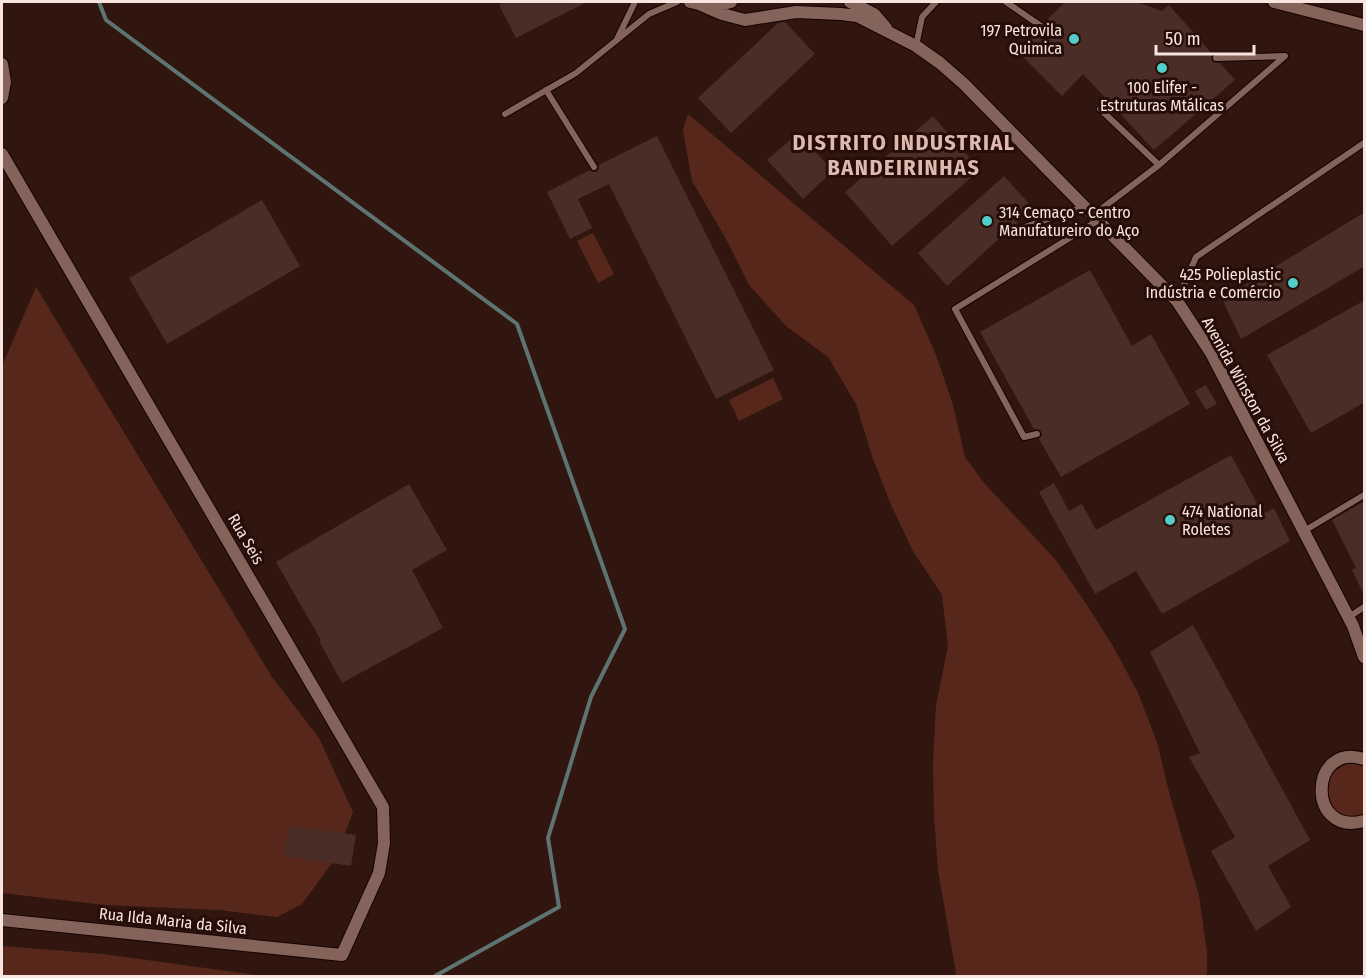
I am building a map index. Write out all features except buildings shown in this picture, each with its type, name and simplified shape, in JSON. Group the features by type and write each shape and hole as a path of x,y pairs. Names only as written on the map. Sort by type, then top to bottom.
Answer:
{"street":[{"path":"695,3 731,2"},
{"path":"850,2 874,14 889,32"},
{"path":"1274,2 1365,25"},
{"name":"Avenida Winston da Silva","path":"695,3 745,20 796,12 857,16 916,46 964,84 1090,215 1177,301 1211,353 1353,626 1365,657"},
{"path":"2,64 5,82 2,98"},
{"name":"Rua Seis","path":"2,154 382,807 384,843 379,873 342,955"},
{"path":"1365,759 1350,757 1330,766 1321,786 1321,798 1332,815 1341,821 1352,823 1365,821"},
{"name":"Rua Ilda Maria da Silva","path":"2,920 342,955"}],"lane":[{"path":"615,42 635,2"},
{"path":"505,114 576,73 649,14 677,2"},
{"path":"916,46 922,17 936,2"},
{"path":"1006,2 1041,26"},
{"path":"1037,434 1024,437 955,309 1159,165 1285,56 1216,58"},
{"path":"546,90 594,167"},
{"path":"1100,110 1159,165"},
{"path":"1177,301 1196,257 1365,143"},
{"path":"1005,234 1090,215"},
{"path":"1304,531 1365,495"},
{"path":"1348,617 1365,607"}],"shaded area":[{"path":"688,114 914,305 936,355 953,405 965,457 984,483 1055,559 1113,646 1138,693 1157,742 1199,896 1207,952 1207,976 955,976 938,870 934,816 933,765 936,705 948,646 942,595 913,551 891,505 872,456 856,404 828,357 786,326 749,285 725,237 692,181 683,130"},
{"path":"593,233 614,274 598,283 577,241"},
{"path":"36,287 272,677 319,738 353,812 335,859 302,904 277,917 219,910 105,905 2,893 2,366"},
{"path":"773,378 783,399 739,421 729,400"},
{"path":"1351,763 1364,766 1364,814 1352,817 1342,814 1334,807 1329,798 1328,788 1331,778 1338,769"},
{"path":"2,946 103,954 263,976 2,976"}],"waterway":[{"path":"99,2 106,20 517,324 625,629 591,697 548,838 559,907 435,976"}],"place":[{"name":"197 Petrovila Quimica","path":"1074,39"},
{"name":"100 Elifer - Estruturas Mtálicas","path":"1162,68"},
{"name":"314 Cemaço - Centro Manufatureiro do Aço","path":"987,221"},
{"name":"425 Polieplastic Indústria e Comércio","path":"1293,283"},
{"name":"474 National Roletes","path":"1170,520"}],"district":[{"name":"DISTRITO INDUSTRIAL BANDEIRINHAS","path":"904,154"}]}
